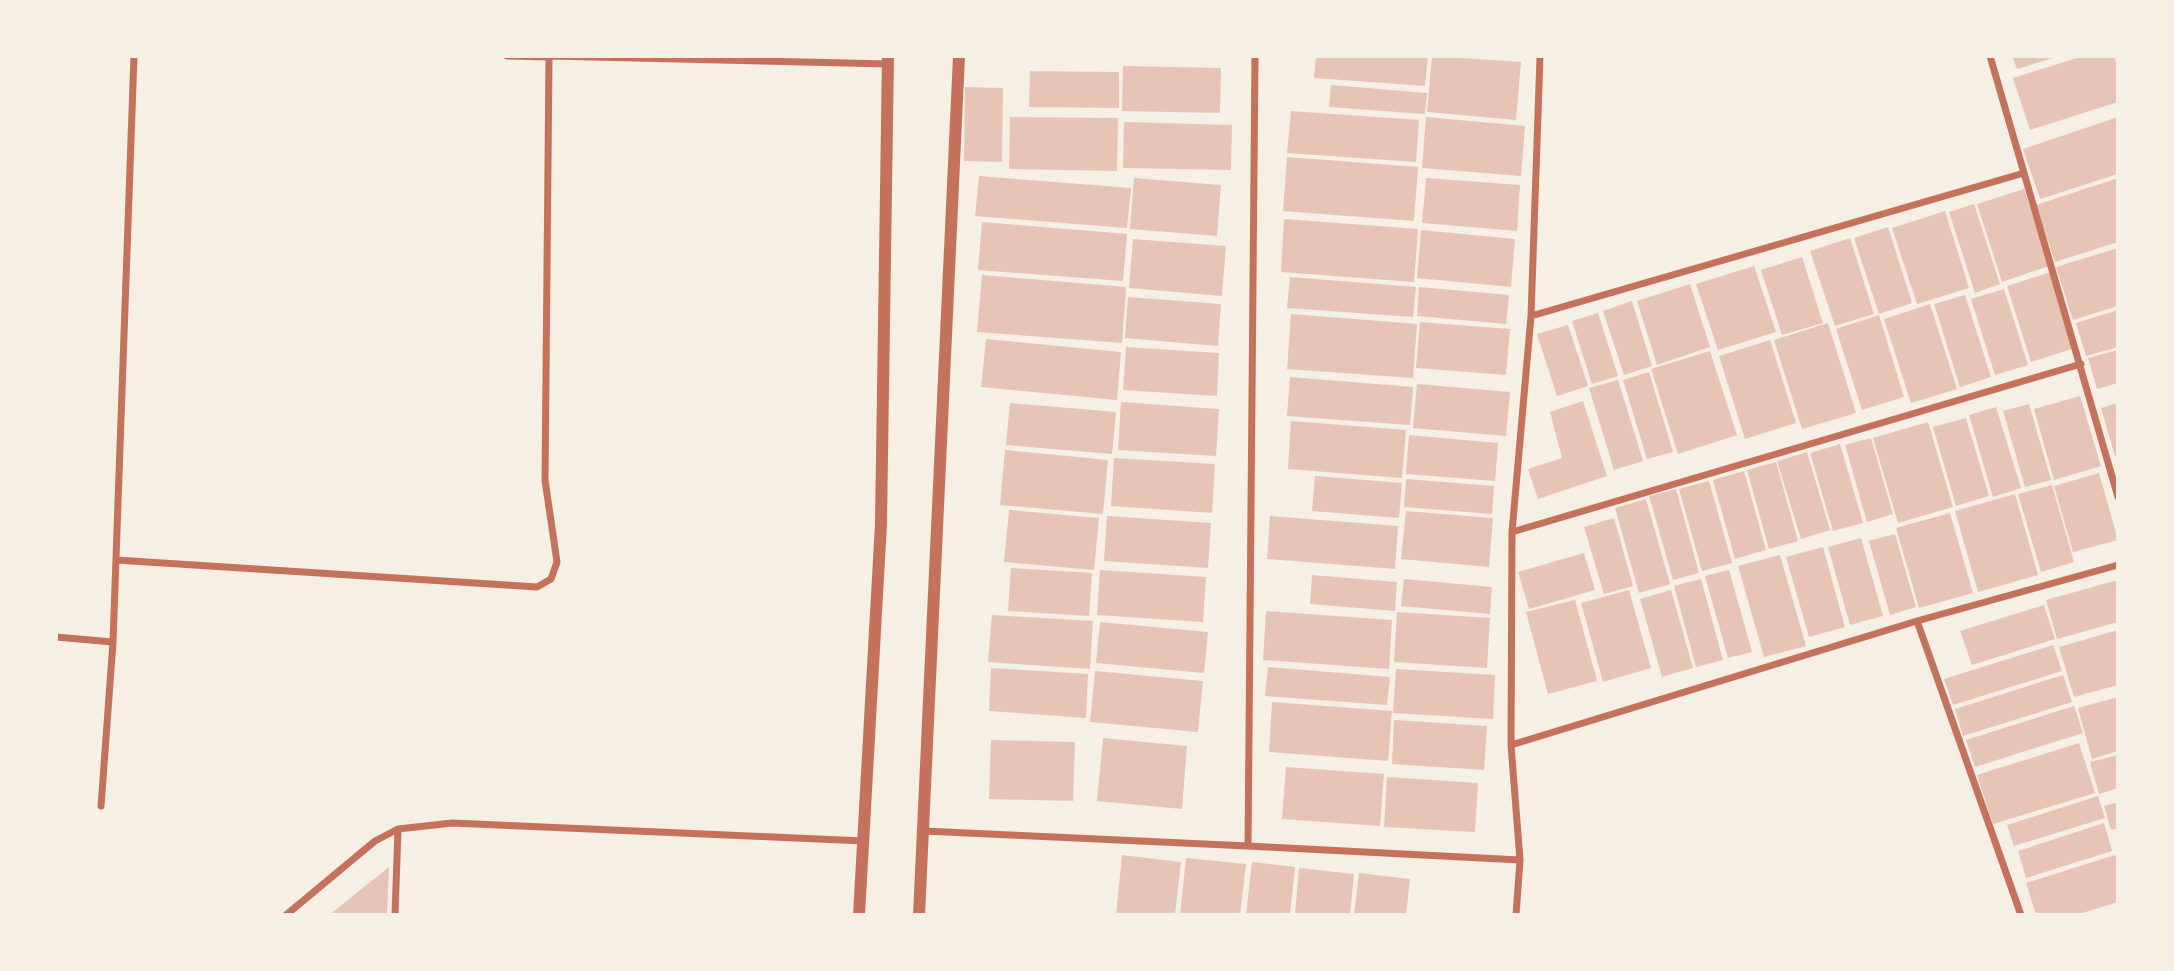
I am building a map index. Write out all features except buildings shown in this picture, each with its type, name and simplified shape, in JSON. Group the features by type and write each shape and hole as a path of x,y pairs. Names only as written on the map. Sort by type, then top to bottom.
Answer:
{"street":[{"path":"101,806 113,642 134,56"},
{"path":"507,56 888,60 881,524 859,915"},
{"path":"919,915 960,56"},
{"path":"1248,846 1255,56"},
{"path":"1516,915 1520,860 1511,745 1512,532 1531,316 1540,56"},
{"path":"1990,56 2118,498"},
{"path":"116,560 537,587 551,579 557,562 545,480 550,57"},
{"path":"1531,316 2024,173"},
{"path":"1512,532 2081,364"},
{"path":"1511,745 1917,621 2118,565"},
{"path":"1917,621 2021,915"},
{"path":"56,637 113,642"},
{"path":"286,915 375,841 398,830 452,823 863,841"},
{"path":"395,915 398,830"},
{"path":"924,831 1520,860"}]}
